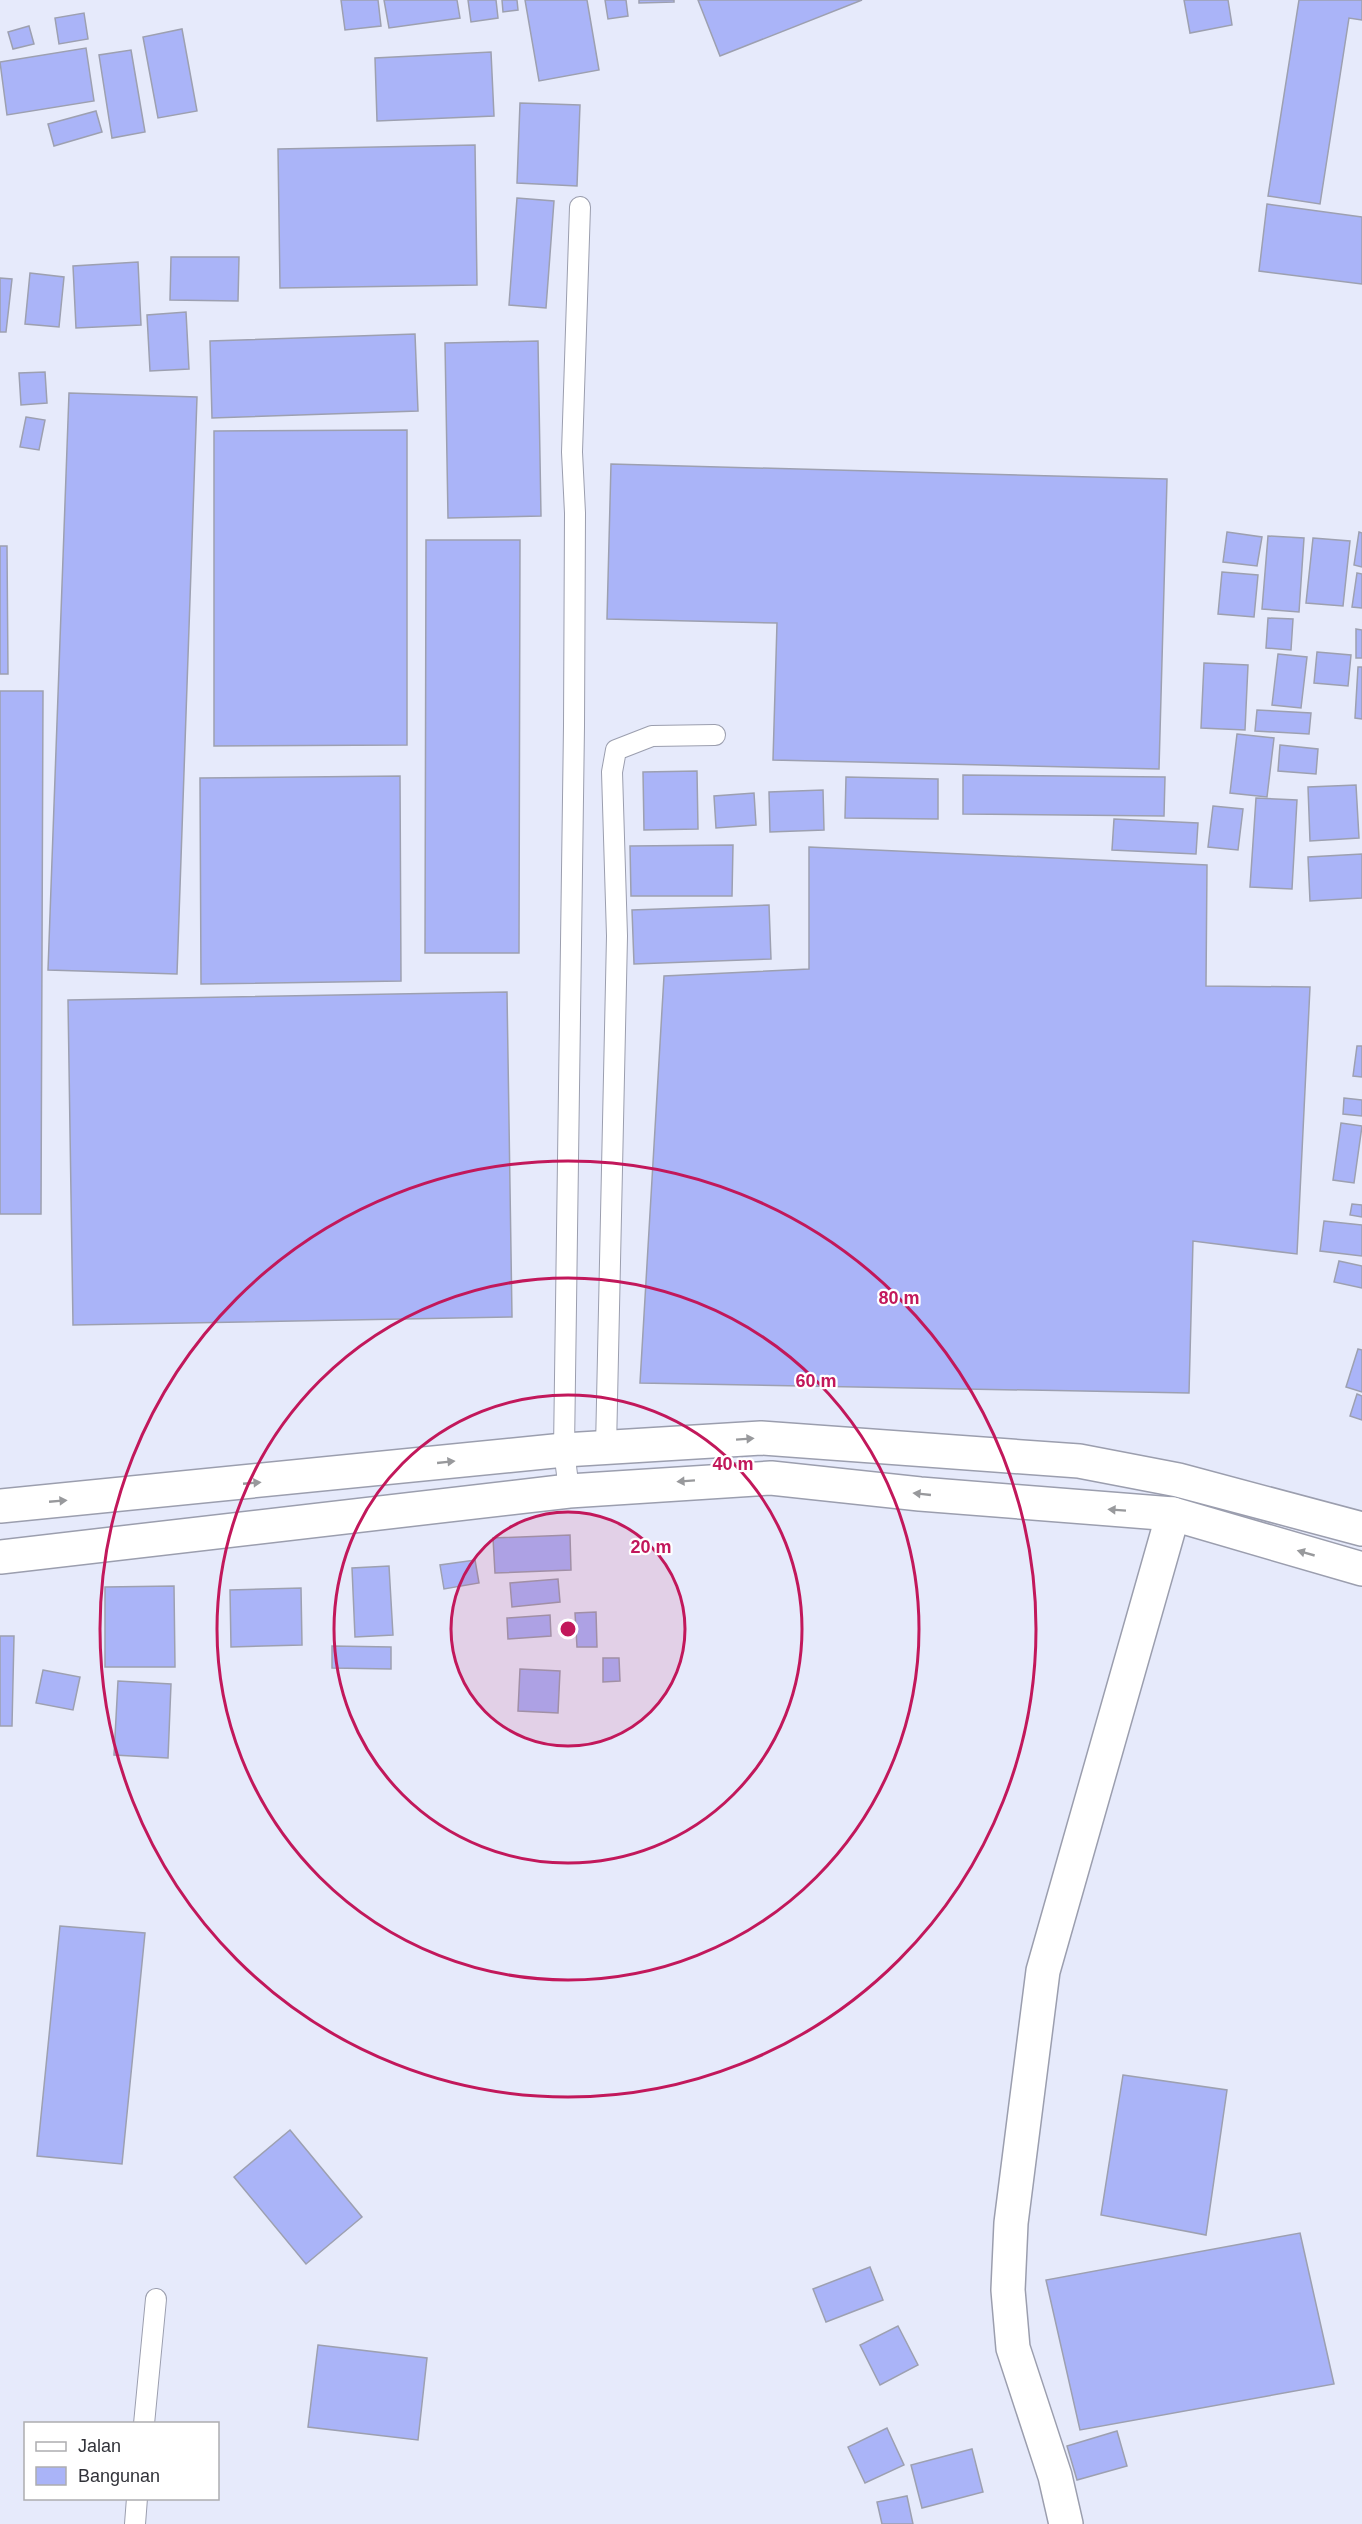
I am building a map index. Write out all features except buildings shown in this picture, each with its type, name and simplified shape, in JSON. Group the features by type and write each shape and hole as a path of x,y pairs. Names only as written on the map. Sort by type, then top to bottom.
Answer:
{"street":[{"path":"0,1506 564,1450 761,1438 1079,1461 1178,1480 1362,1529"},
{"path":"0,1557 569,1491 771,1478 920,1494 1173,1514 1362,1569"},
{"path":"1066,2524 1055,2476 1013,2348 1008,2290 1011,2223 1043,1971 1173,1514"}],"lane":[{"path":"569,1491 564,1450 574,726 572,452 580,207"},
{"path":"606,1448 617,936 612,772 616,750 652,736 715,735"},
{"path":"144,2422 156,2299"},
{"path":"135,2524 137,2500"}]}
